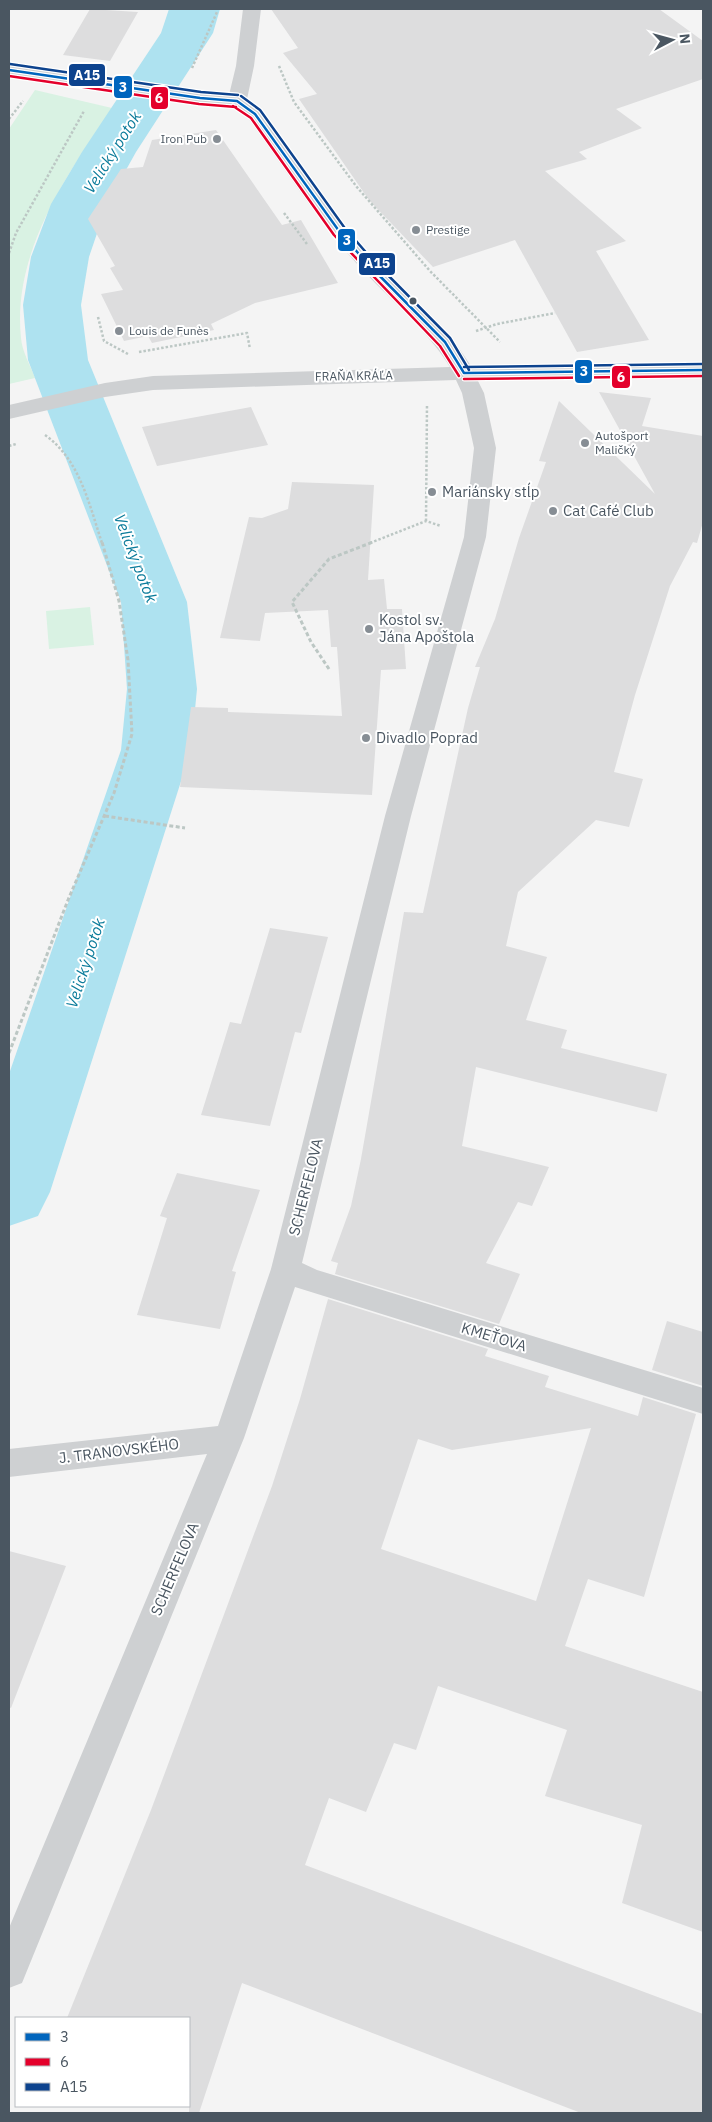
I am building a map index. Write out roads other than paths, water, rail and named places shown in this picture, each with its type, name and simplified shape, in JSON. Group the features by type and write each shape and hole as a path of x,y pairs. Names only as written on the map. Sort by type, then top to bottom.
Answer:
{"street":[{"path":"9,70 123,88 237,101 245,66 252,9"},
{"name":"SCHERFELOVA","path":"9,1970 229,1438 286,1270 398,816 475,537 486,448 473,393 464,373 445,342 365,261 339,231 255,114 237,101"},
{"name":"FRAŇA KRÁĽA","path":"9,412 32,405 104,390 153,383 464,373 703,370"},
{"name":"KMEŤOVA","path":"286,1270 309,1280 703,1402"},
{"name":"J. TRANOVSKÉHO","path":"9,1463 229,1438"}],"waterway":[{"name":"Velický potok","path":"9,1192 156,750 162,689 154,602 58,360 52,305 60,257 79,204 109,152 187,33 194,9"}],"place":[{"name":"Iron Pub","path":"217,139"},
{"name":"Prestige","path":"416,230"},
{"name":"Louis de Funès","path":"119,331"},
{"name":"Autošport Maličký","path":"585,443"},
{"name":"Mariánsky stĺp","path":"432,492"},
{"name":"Cat Café Club","path":"553,511"},
{"name":"Kostol sv. Jána Apoštola","path":"369,629"},
{"name":"Divadlo Poprad","path":"366,738"}]}
